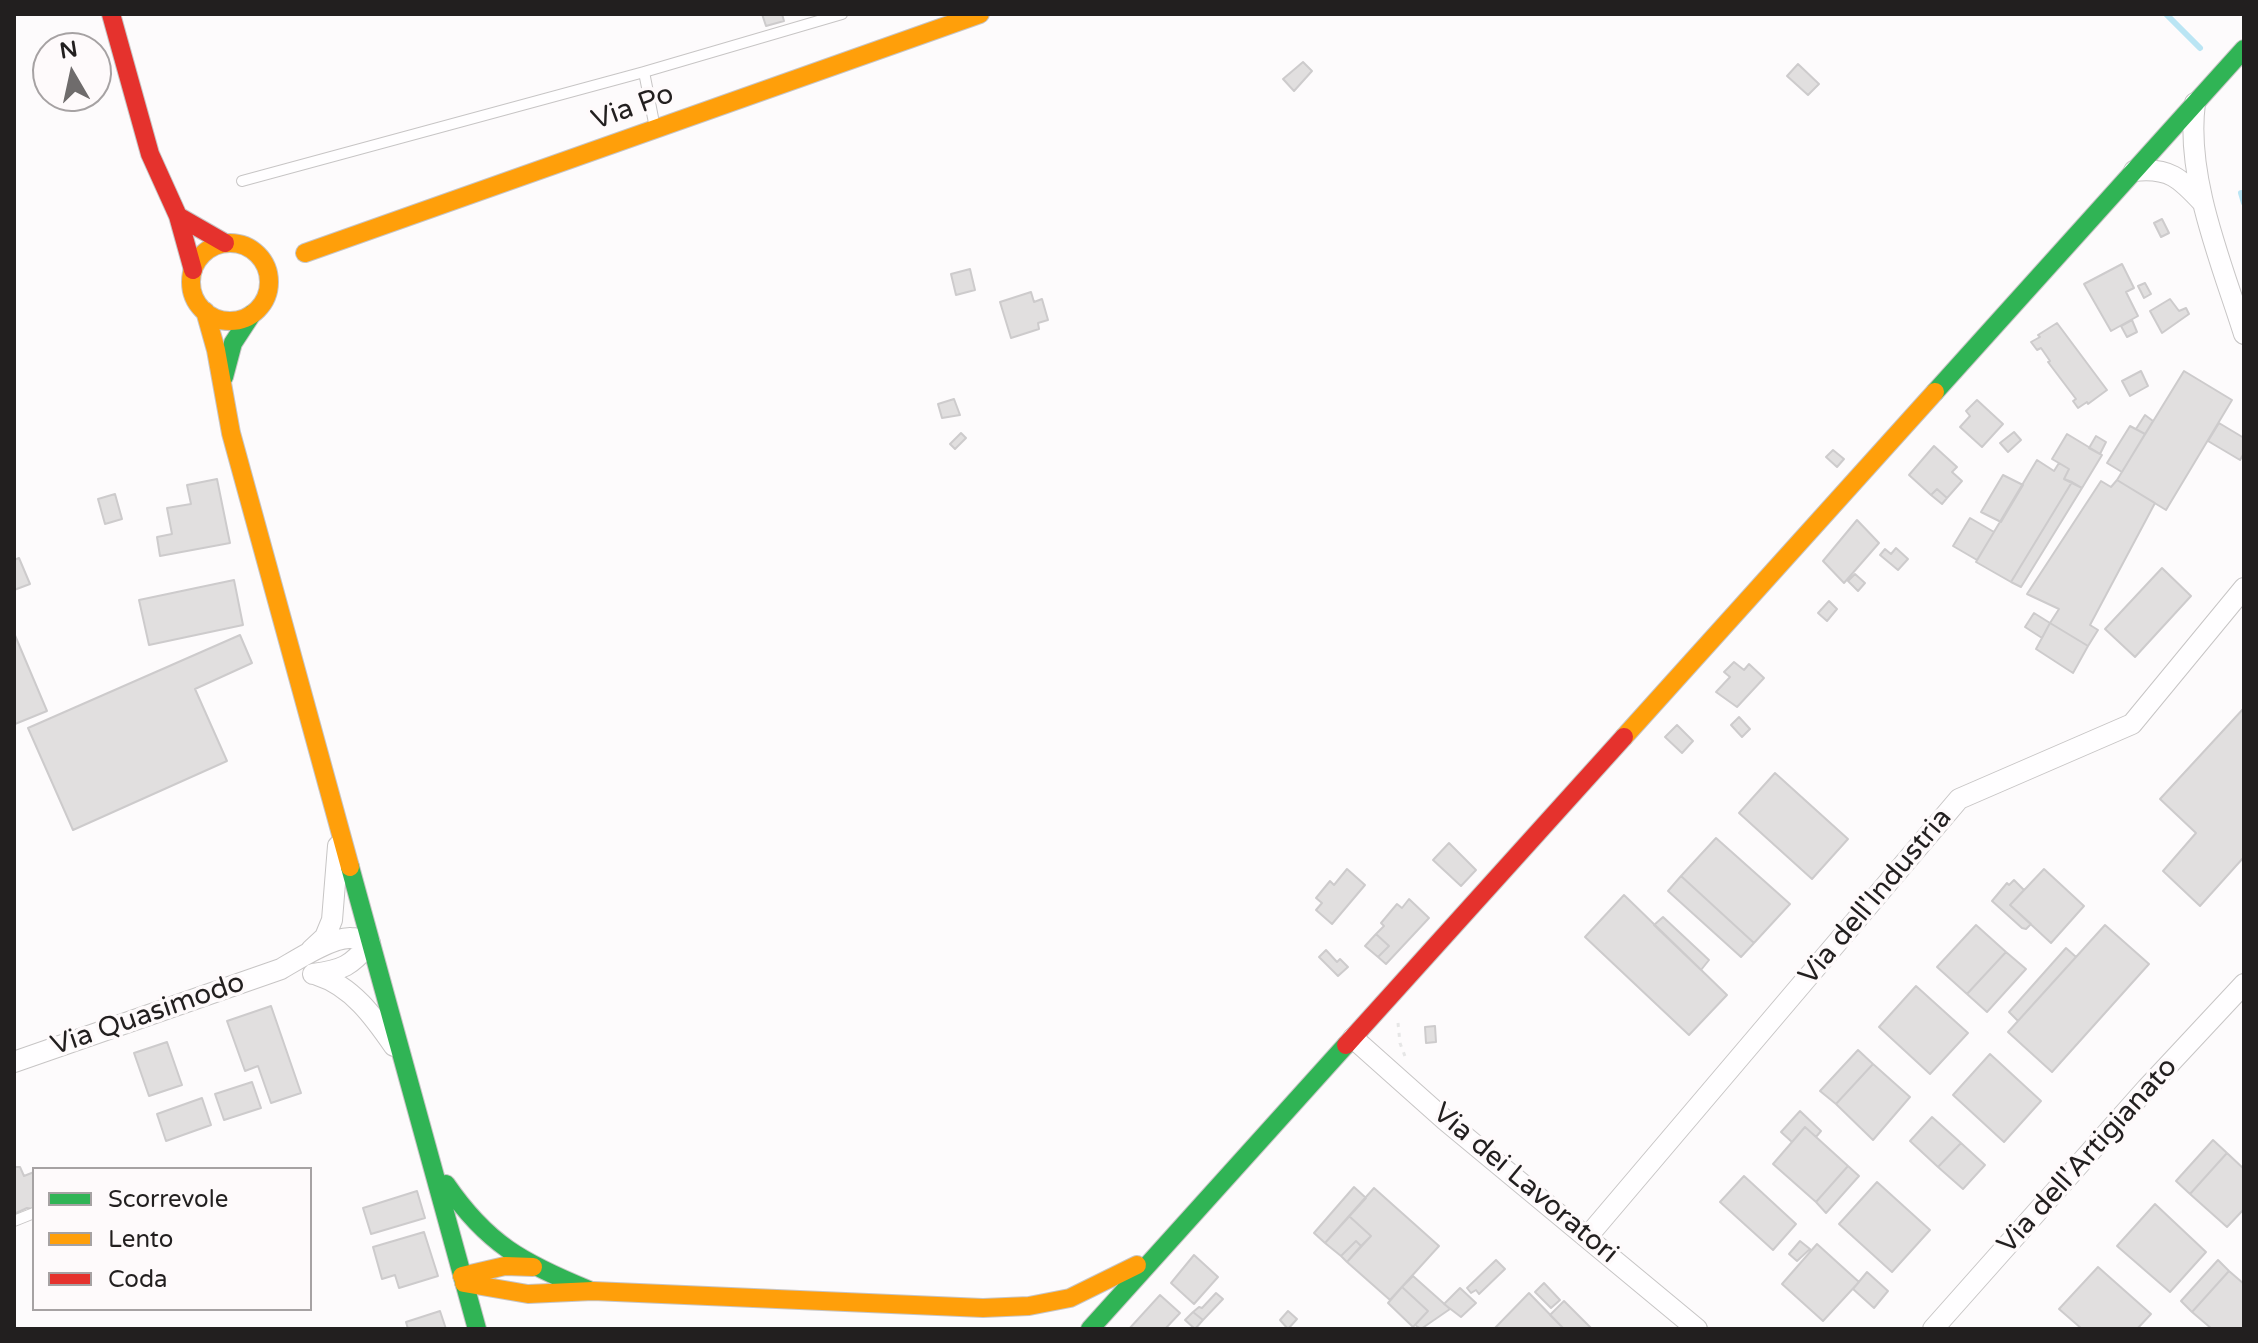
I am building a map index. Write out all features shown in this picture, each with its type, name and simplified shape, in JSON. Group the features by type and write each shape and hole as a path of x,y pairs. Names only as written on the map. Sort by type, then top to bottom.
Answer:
{"main road":[{"path":"111,14 150,154 178,216 193,270 193,293 205,311 216,350 231,433 477,1329"},
{"name":"Via Po","path":"246,247 294,263 980,14"},
{"path":"1090,1329 2244,49"},
{"path":"178,216 225,243 246,247 258,255 266,266 268,290"},
{"path":"193,270 207,251 225,243"},
{"path":"223,393 224,363 239,331 263,303 268,290 294,263"},
{"path":"205,311 228,320 252,314"},
{"path":"431,1161 465,1214 484,1233 533,1267 593,1291"},
{"path":"463,1280 493,1291 544,1296 593,1291 983,1308 1029,1306 1070,1298 1154,1256"},
{"path":"463,1280 505,1266 533,1267"},
{"path":"917,1305 964,1324"}],"street":[{"path":"2195,103 2192,126 2203,203 2244,334"},
{"path":"2134,171 2156,168 2184,182 2203,203"},
{"name":"Via dell'Industria","path":"1588,1236 1959,799 2132,724 2244,588"},
{"name":"Via Quasimodo","path":"14,1062 281,969 307,953 325,937 332,920 338,868 338,826"},
{"name":"Via Quasimodo","path":"307,953 350,937 370,943 353,963 335,971 313,974"},
{"name":"Via Quasimodo","path":"281,969 332,979 374,1018 402,1057"},
{"name":"Via dell'Artigianato","path":"1933,1329 2147,1088 2244,984"},
{"name":"Via dei Lavoratori","path":"1353,1038 1445,1120 1697,1329"}],"lane":[{"path":"242,181 644,72 842,14"},
{"path":"644,72 655,130"}],"building":[{"path":"762,14 782,14 784,21 766,26"},
{"path":"1303,62 1312,71 1294,91 1283,79"},
{"path":"1798,64 1819,84 1808,95 1787,76"},
{"path":"2162,219 2169,233 2161,237 2154,223"},
{"path":"2122,264 2134,288 2126,292 2138,316 2111,331 2084,284"},
{"path":"970,269 975,290 956,295 951,274"},
{"path":"2145,283 2151,294 2144,298 2138,286"},
{"path":"1031,292 1034,302 1042,299 1048,320 1038,323 1039,329 1011,338 1000,302"},
{"path":"2170,299 2179,311 2186,308 2189,314 2162,333 2150,311"},
{"path":"2132,320 2137,332 2127,337 2121,326"},
{"path":"2057,323 2107,390 2078,408 2073,401 2076,399 2041,348 2037,350 2031,342"},
{"path":"2141,371 2148,386 2130,396 2122,381"},
{"path":"2184,371 2232,400 2166,510 2117,480"},
{"path":"954,399 960,415 942,418 938,404"},
{"path":"1977,400 2003,424 1982,447 1960,427 1970,416 1966,411"},
{"path":"2145,415 2153,421 2145,434 2136,429"},
{"path":"2219,423 2244,438 2244,453 2240,460 2208,441"},
{"path":"2130,426 2145,434 2122,472 2107,463"},
{"path":"2014,432 2021,440 2008,452 2000,443"},
{"path":"961,433 966,438 955,449 950,444"},
{"path":"2067,434 2102,455 2082,488 2064,479 2069,469 2052,459"},
{"path":"2096,436 2106,442 2100,454 2089,448"},
{"path":"1934,446 1957,467 1952,472 1962,481 1947,498 1937,489 1931,495 1909,475"},
{"path":"1833,450 1844,459 1837,467 1826,457"},
{"path":"2037,460 2054,471 2059,463 2069,469 2064,479 2072,482 2011,582 1976,562"},
{"path":"2003,475 2023,485 2001,522 1981,512"},
{"path":"217,479 230,543 160,556 157,537 172,534 167,508 191,504 187,485"},
{"path":"2117,480 2155,503 2090,625 2098,630 2088,646 2050,623 2059,609 2027,594 2101,481 2111,487"},
{"path":"2072,482 2082,488 2021,587 2011,582"},
{"path":"1937,489 1947,498 1942,504 1931,495"},
{"path":"115,494 122,519 105,524 98,499"},
{"path":"1970,518 1994,532 1977,560 1953,546"},
{"path":"1857,520 1879,543 1844,583 1823,561"},
{"path":"1896,548 1908,559 1898,570 1880,555 1885,549 1891,554"},
{"path":"19,558 30,584 14,590 14,560"},
{"path":"2162,568 2191,596 2135,657 2105,629"},
{"path":"1855,574 1865,583 1858,591 1848,581"},
{"path":"234,580 243,625 149,645 139,600"},
{"path":"1829,601 1837,609 1827,621 1818,613"},
{"path":"2034,613 2050,623 2042,638 2025,627"},
{"path":"2050,623 2088,646 2073,673 2036,649"},
{"path":"14,633 47,711 15,724 14,723"},
{"path":"240,635 252,663 195,689 227,761 73,830 28,728"},
{"path":"1734,662 1744,670 1749,664 1764,678 1737,707 1716,692 1730,677 1724,672"},
{"path":"2244,708 2244,857 2200,906 2163,871 2196,833 2160,799"},
{"path":"1739,717 1750,729 1742,737 1731,725"},
{"path":"1677,725 1693,741 1682,753 1665,737"},
{"path":"1775,773 1848,839 1812,879 1739,813"},
{"path":"1716,838 1790,904 1754,943 1681,876"},
{"path":"1449,843 1476,870 1461,886 1433,860"},
{"path":"1347,869 1365,885 1332,924 1316,910 1322,903 1316,898 1330,881 1334,885"},
{"path":"2044,869 2084,906 2051,943 2010,905"},
{"path":"1681,876 1754,943 1741,957 1668,891"},
{"path":"2014,880 2024,890 2010,905 2031,924 2026,929 1992,901 2007,883 2009,885"},
{"path":"1624,895 1727,995 1689,1035 1585,937"},
{"path":"1409,899 1429,918 1386,964 1378,957 1389,946 1376,934 1397,904 1402,908"},
{"path":"1663,917 1709,960 1701,970 1654,925"},
{"path":"1976,925 2006,952 1967,994 1937,967"},
{"path":"2105,925 2149,964 2052,1072 2008,1032"},
{"path":"1376,934 1389,946 1378,957 1365,946"},
{"path":"2066,948 2076,957 2018,1021 2009,1012"},
{"path":"1326,950 1337,962 1340,959 1348,967 1338,976 1319,957"},
{"path":"2006,952 2026,969 1987,1012 1967,994"},
{"path":"1916,986 1968,1033 1930,1074 1879,1027"},
{"path":"271,1006 301,1093 271,1103 258,1066 245,1071 227,1021"},
{"path":"1435,1026 1436,1042 1426,1043 1425,1027"},
{"path":"167,1042 182,1085 149,1096 134,1053"},
{"path":"1858,1050 1873,1064 1836,1104 1820,1091"},
{"path":"1990,1054 2041,1101 2004,1142 1953,1095"},
{"path":"1873,1064 1910,1097 1873,1140 1836,1104"},
{"path":"252,1082 261,1108 224,1120 215,1094"},
{"path":"202,1098 211,1125 166,1141 157,1114"},
{"path":"1800,1111 1821,1131 1816,1137 1805,1127 1792,1142 1781,1132"},
{"path":"1932,1117 1961,1143 1938,1167 1910,1141"},
{"path":"1805,1127 1848,1166 1816,1202 1773,1164"},
{"path":"2213,1140 2227,1153 2190,1194 2176,1181"},
{"path":"1961,1143 1985,1165 1963,1189 1938,1167"},
{"path":"2227,1153 2244,1169 2244,1209 2227,1227 2190,1194"},
{"path":"1848,1166 1859,1176 1826,1213 1816,1202"},
{"path":"15,1167 20,1167 24,1176 32,1173 32,1209 14,1214"},
{"path":"1744,1176 1796,1224 1773,1250 1720,1202"},
{"path":"1877,1182 1930,1230 1892,1272 1839,1224"},
{"path":"1354,1187 1366,1198 1325,1243 1314,1233"},
{"path":"1374,1188 1439,1246 1390,1300 1347,1262 1371,1236 1349,1216"},
{"path":"417,1191 425,1218 371,1234 363,1208"},
{"path":"2155,1204 2206,1252 2170,1292 2117,1246"},
{"path":"1349,1216 1371,1236 1361,1246 1356,1241 1341,1256 1325,1243"},
{"path":"424,1232 438,1276 399,1288 395,1275 382,1279 373,1247"},
{"path":"1356,1241 1361,1246 1347,1262 1341,1256"},
{"path":"1800,1241 1810,1249 1797,1261 1789,1254"},
{"path":"1817,1244 1859,1282 1823,1321 1782,1284"},
{"path":"1194,1255 1218,1277 1194,1304 1171,1283"},
{"path":"1496,1260 1505,1269 1479,1294 1476,1290 1471,1293 1467,1288"},
{"path":"2218,1260 2229,1271 2192,1312 2181,1301"},
{"path":"2098,1267 2151,1314 2137,1329 2082,1329 2059,1309"},
{"path":"2229,1271 2244,1284 2244,1329 2212,1329 2192,1312"},
{"path":"1867,1272 1888,1291 1874,1308 1853,1289"},
{"path":"1413,1276 1450,1309 1421,1329 1415,1325 1428,1311 1402,1287"},
{"path":"1544,1283 1560,1300 1551,1308 1535,1292"},
{"path":"1402,1287 1428,1311 1413,1327 1388,1303"},
{"path":"1460,1288 1476,1303 1461,1317 1444,1304"},
{"path":"1216,1293 1223,1299 1203,1320 1193,1312 1202,1308"},
{"path":"1529,1293 1564,1329 1494,1329"},
{"path":"1160,1295 1180,1313 1165,1329 1129,1329"},
{"path":"1564,1301 1592,1329 1564,1329 1550,1315"},
{"path":"440,1311 446,1329 408,1329 406,1322"},
{"path":"1288,1311 1297,1319 1288,1329 1280,1320"},
{"path":"1193,1312 1203,1320 1195,1329 1185,1320"}],"waterway":[{"path":"2166,14 2200,48"},
{"path":"2241,193 2244,203"}],"traffic: fast":[{"path":"1935,392 2244,49"},
{"path":"224,377 233,343 252,314"},
{"path":"350,867 477,1329"},
{"path":"1090,1329 1346,1045"},
{"path":"446,1184 476,1222 508,1249 589,1290"}],"traffic: slow":[{"path":"305,253 980,14"},
{"path":"230,243 245,246 257,255 266,267 269,282 266,297 257,309 245,318 230,321 215,318 203,309 194,297 191,282 194,267 203,255 215,246 230,243"},
{"path":"205,311 216,350 231,433 350,867"},
{"path":"1624,737 1935,392"},
{"path":"464,1283 528,1294 593,1291 983,1308 1029,1306 1070,1298 1137,1265"},
{"path":"462,1276 505,1266 533,1267"}],"traffic: jam":[{"path":"111,14 150,154 178,216"},
{"path":"193,270 178,216 225,243"},
{"path":"1346,1045 1624,737"}]}
